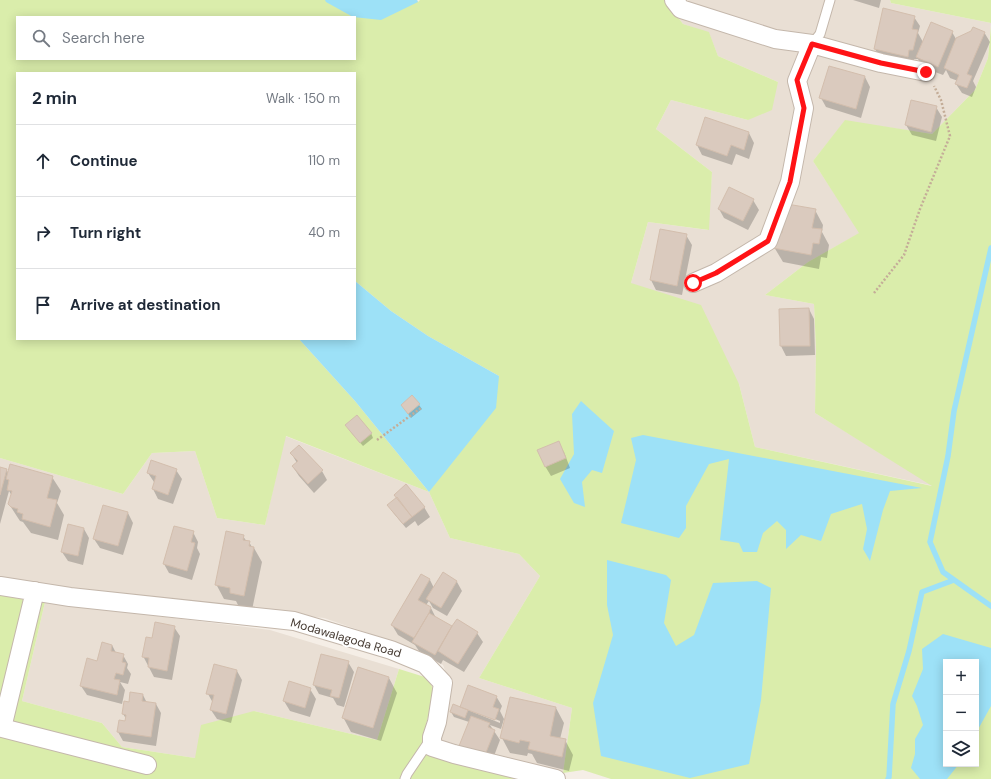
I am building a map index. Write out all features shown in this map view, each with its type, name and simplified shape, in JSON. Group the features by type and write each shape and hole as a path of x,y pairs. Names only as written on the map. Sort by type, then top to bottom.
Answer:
{"street":[{"path":"674,0 681,9 775,39 812,44 881,63 926,72"},
{"path":"693,283 716,273 768,241 790,182 804,108 797,80 812,44"},
{"name":"Modawalagoda Road","path":"0,586 70,597 294,622 391,650 425,664 443,683 437,722 432,737"},
{"path":"35,592 2,728 148,765"},
{"path":"432,737 432,747 454,754 556,779"}],"lane":[{"path":"812,44 820,34 830,0"},
{"path":"405,779 432,737"}],"path":[{"path":"874,293 904,254 920,209 950,136 941,100 926,72"},
{"path":"377,440 421,408"}],"shaded area":[{"path":"665,0 890,0 891,3 991,23 988,58 975,90 932,134 845,121 813,161 860,233 808,262 765,295 814,304 816,349 815,413 934,486 755,447 739,384 631,283 648,222 708,230 712,172 656,129 671,100 748,120 778,82 718,56 709,33 683,24"},
{"path":"285,436 429,492 450,538 519,554 540,576 479,678 572,708 563,773 440,740 452,689 443,665 391,641 324,618 119,595 0,577 0,458 123,494 152,453 195,451 217,518 265,525"},
{"path":"45,602 270,630 399,669 377,740 254,711 195,758 122,747 102,723 22,701"}],"green space":[{"path":"0,0 417,0 418,2 420,0 665,0 683,24 709,32 718,56 778,82 772,110 748,120 671,100 656,129 712,172 709,230 648,222 631,283 701,305 739,384 755,447 932,486 815,413 816,349 814,304 765,295 808,262 859,233 813,161 845,120 932,134 975,90 988,58 991,26 991,779 611,779 583,770 563,773 572,708 479,678 540,576 519,554 450,538 429,492 286,436 265,525 217,518 195,451 152,453 123,494 0,458"},
{"path":"890,0 991,0 991,23 891,3"},
{"path":"0,595 45,602 22,701 102,723 122,747 195,758 201,725 254,711 377,740 399,669 428,678 434,691 426,725 429,753 526,779 0,779"}],"water":[{"path":"325,0 417,0 418,2 381,20 351,16"},
{"path":"356,282 391,311 428,336 499,376 496,408 429,492 355,401 300,340 356,340"},
{"path":"581,401 614,431 602,473 592,470 582,482 585,507 574,503 560,479 574,454 572,414"},
{"path":"643,435 922,488 890,491 883,510 870,561 863,549 867,529 862,504 831,514 821,541 801,535 786,549 786,530 777,521 763,533 757,552 743,552 739,543 720,540 729,459 709,464 686,506 686,528 679,538 621,523 636,460 631,438"},
{"path":"607,560 666,575 671,580 664,623 676,646 694,635 713,583 757,581 771,588 761,700 749,764 690,778 601,756 593,703 613,635 607,605"},
{"path":"943,634 991,648 991,706 979,728 979,659 943,659 943,767 957,767 947,779 920,779 911,768 915,754 915,739 923,725 912,696 923,669 922,649"}],"building":[{"path":"883,8 915,16 912,29 918,30 913,50 909,50 908,57 874,49"},
{"path":"931,22 953,31 938,67 916,57"},
{"path":"973,27 985,32 967,74 972,76 967,88 955,84 959,75 944,68 956,38 971,31"},
{"path":"829,66 865,76 856,109 819,98"},
{"path":"911,100 937,106 931,132 905,125"},
{"path":"705,117 749,132 744,150 731,145 727,156 696,145"},
{"path":"729,187 754,199 743,221 718,209"},
{"path":"787,204 816,209 812,228 822,229 819,244 813,243 811,255 773,248 776,232 782,233"},
{"path":"660,229 687,234 677,286 650,280"},
{"path":"809,308 810,346 780,346 779,309"},
{"path":"412,395 420,404 408,414 401,405"},
{"path":"357,415 372,433 360,443 345,425"},
{"path":"559,441 566,458 545,467 537,450"},
{"path":"299,445 323,470 308,484 292,466 298,461 290,453"},
{"path":"151,460 177,469 168,495 152,489 156,476 147,473"},
{"path":"10,464 53,476 47,498 57,500 50,527 22,519 23,514 17,512 18,509 11,507 8,504 12,491 7,490 9,480 6,479"},
{"path":"0,467 7,469 0,495"},
{"path":"406,484 425,507 412,517 394,495"},
{"path":"397,497 412,517 403,524 387,505"},
{"path":"103,505 128,512 118,546 93,539"},
{"path":"68,524 84,528 78,556 61,552"},
{"path":"174,526 194,531 191,542 195,543 187,571 163,564"},
{"path":"226,531 244,535 243,540 250,541 249,546 254,547 244,596 230,593 230,588 215,585"},
{"path":"443,572 457,581 441,608 426,599"},
{"path":"421,574 430,579 418,600 431,607 414,638 391,625"},
{"path":"429,613 452,626 435,655 412,642"},
{"path":"457,619 478,632 458,664 438,651"},
{"path":"155,622 175,626 167,671 148,667 149,658 142,657 146,637 152,638"},
{"path":"102,642 112,645 111,651 124,654 122,662 126,663 123,675 116,673 114,679 120,680 117,695 80,686 87,658 97,661"},
{"path":"321,654 349,661 339,698 330,696 332,690 313,685"},
{"path":"214,664 237,670 226,714 210,710 214,695 206,694"},
{"path":"358,667 389,677 373,728 342,718"},
{"path":"289,681 311,688 305,708 283,701"},
{"path":"468,685 497,696 493,707 499,709 495,720 460,707"},
{"path":"130,692 143,694 142,701 156,703 151,737 117,732 119,720 125,721 126,715 122,714 124,701 129,702"},
{"path":"510,697 556,707 550,736 566,739 562,757 528,749 530,742 520,740 519,743 500,738"},
{"path":"453,704 468,710 465,718 450,712"},
{"path":"471,716 490,723 488,727 495,730 485,755 459,746"}],"waterway":[{"path":"991,248 954,411 948,456 930,542 943,572 991,606"},
{"path":"888,779 893,704 909,651 922,592 954,580"}],"route":[{"path":"693,283 716,273 768,241 790,182 804,108 797,80 812,44 881,63 926,72"}]}
